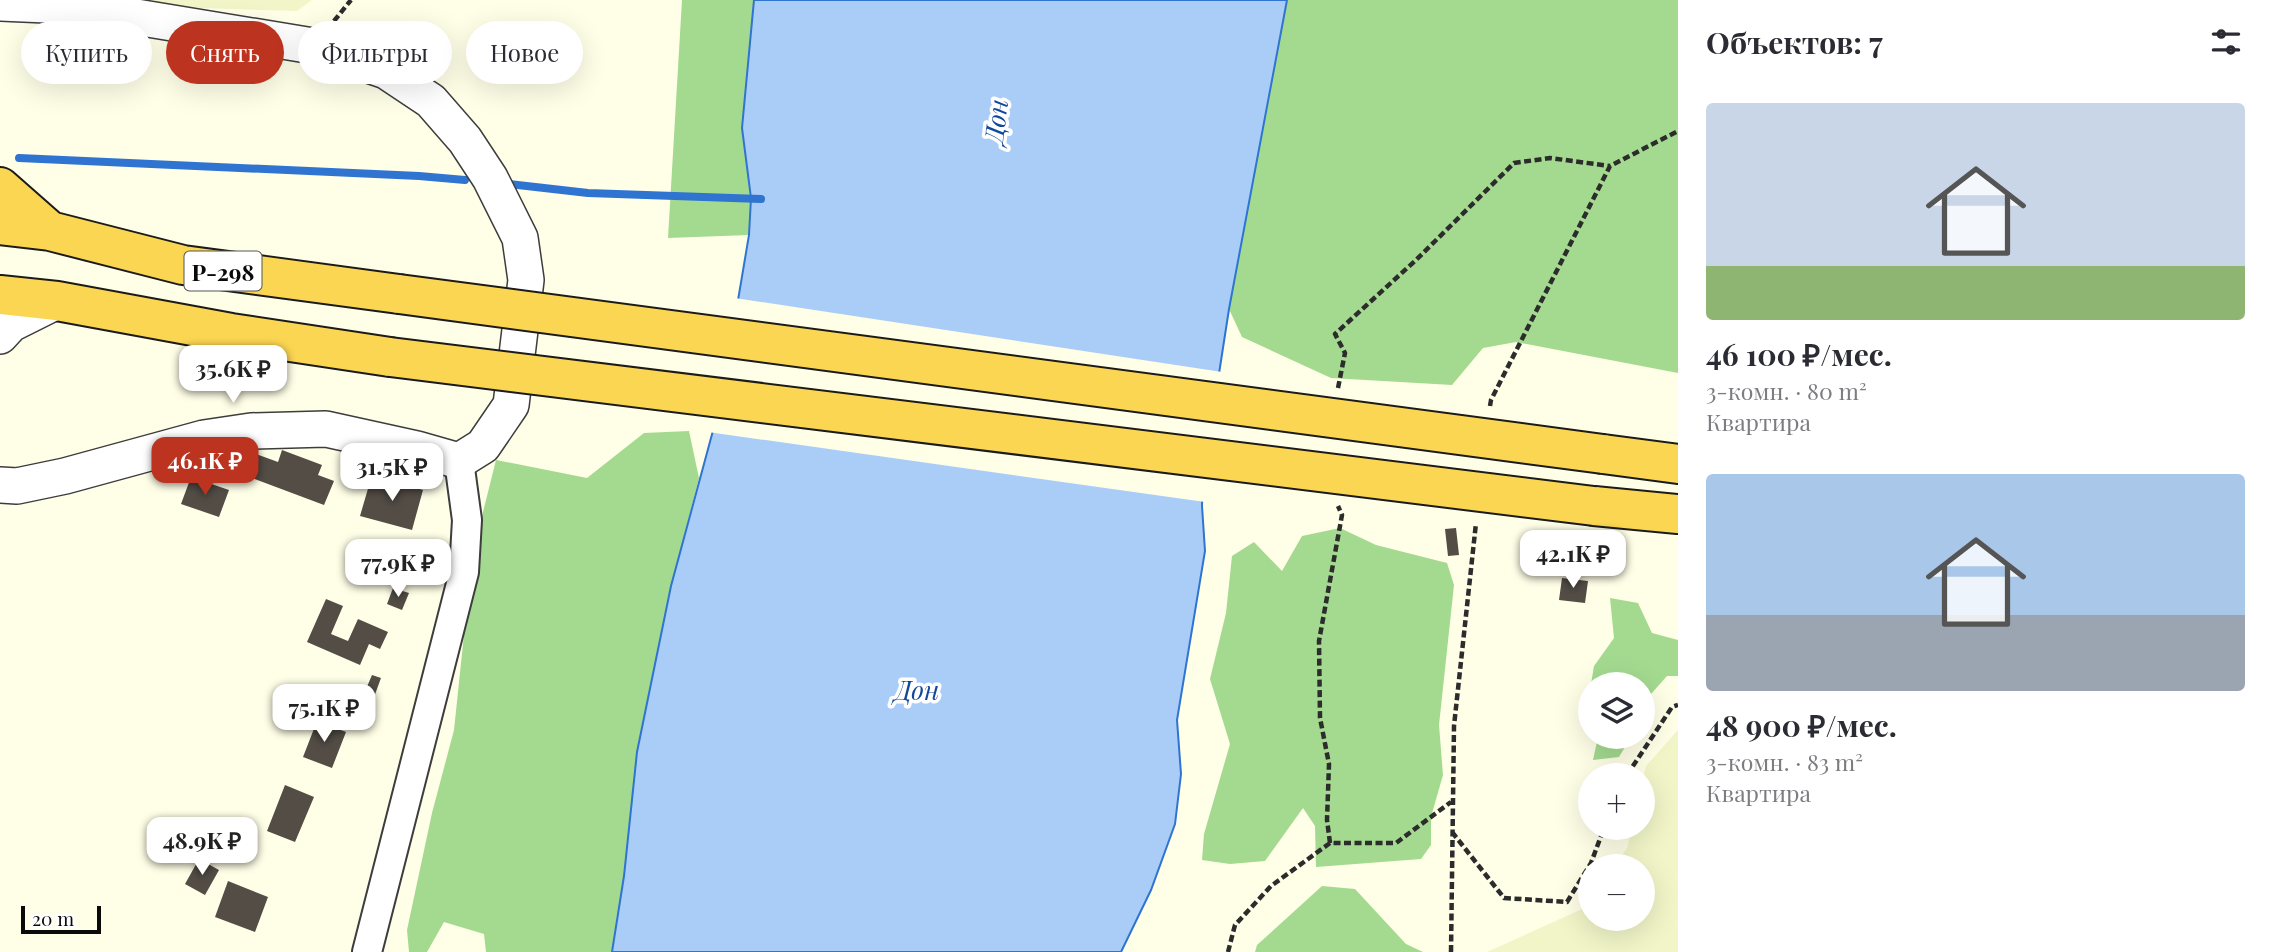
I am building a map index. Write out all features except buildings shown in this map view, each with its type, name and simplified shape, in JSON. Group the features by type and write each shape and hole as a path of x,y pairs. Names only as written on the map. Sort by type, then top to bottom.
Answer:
{"highway":[{"path":"0,187 50,231"},
{"name":"Р-298","path":"0,225 50,231 183,265 1678,464"},
{"name":"Р-298","path":"0,295 57,301 231,333 390,357 1594,506 1678,514"}],"street":[{"path":"0,3 69,6 313,46 386,71 431,101 465,139 490,178 520,239 526,280 511,405 483,446 459,461 326,429 251,430 204,438 65,476 17,486 0,485"},
{"path":"0,336 11,324 57,301"},
{"path":"367,952 464,572 467,520 459,461"}],"path":[{"path":"1337,391 1345,353 1335,334 1416,260 1514,163 1550,158 1610,166"},
{"path":"1330,843 1327,820 1329,764 1320,718 1319,641 1342,515 1337,503"},
{"path":"1635,763 1672,707 1678,705"},
{"path":"1228,952 1235,925 1271,886 1330,843 1396,843 1451,801"},
{"path":"1451,831 1504,898 1567,902 1591,863 1600,840"}],"green space":[{"path":"153,0 312,0 297,11 171,7"},
{"path":"682,0 754,0 742,128 751,198 749,235 668,238"},
{"path":"1287,0 1678,0 1678,373 1516,342 1483,348 1452,385 1331,378 1242,337 1229,309"},
{"path":"689,431 699,478 671,586 637,752 624,876 612,952 486,952 484,934 444,922 427,952 409,952 407,930 432,813 454,730 465,625 482,516 496,460 587,478 644,433"},
{"path":"1340,528 1376,545 1447,563 1454,585 1439,725 1443,775 1431,817 1431,845 1421,859 1316,867 1315,826 1303,808 1265,861 1230,864 1202,860 1204,834 1230,744 1210,679 1226,613 1232,556 1254,542 1282,571 1302,536"},
{"path":"1610,598 1638,603 1652,633 1678,640 1678,676 1667,676 1655,690 1655,672 1593,672 1594,666 1614,638"},
{"path":"1678,730 1678,952 1487,952 1578,911 1578,931 1655,931 1655,854 1623,854 1629,840 1655,840 1655,763 1649,763"},
{"path":"1595,749 1624,749 1619,757 1593,760"},
{"path":"1322,886 1355,889 1406,944 1423,952 1255,952 1257,945"}],"water":[{"name":"Дон","path":"754,0 1287,0 1229,309 1203,477 1205,551 1177,720 1181,774 1175,824 1151,890 1121,952 612,952 624,876 637,752 671,586 721,401 749,235 751,198 742,128"}],"pier":[{"path":"735,298 1222,372 1205,502 708,432 717,400"}],"waterway":[{"path":"19,158 465,180"},
{"path":"509,184 588,193 761,199"}]}
